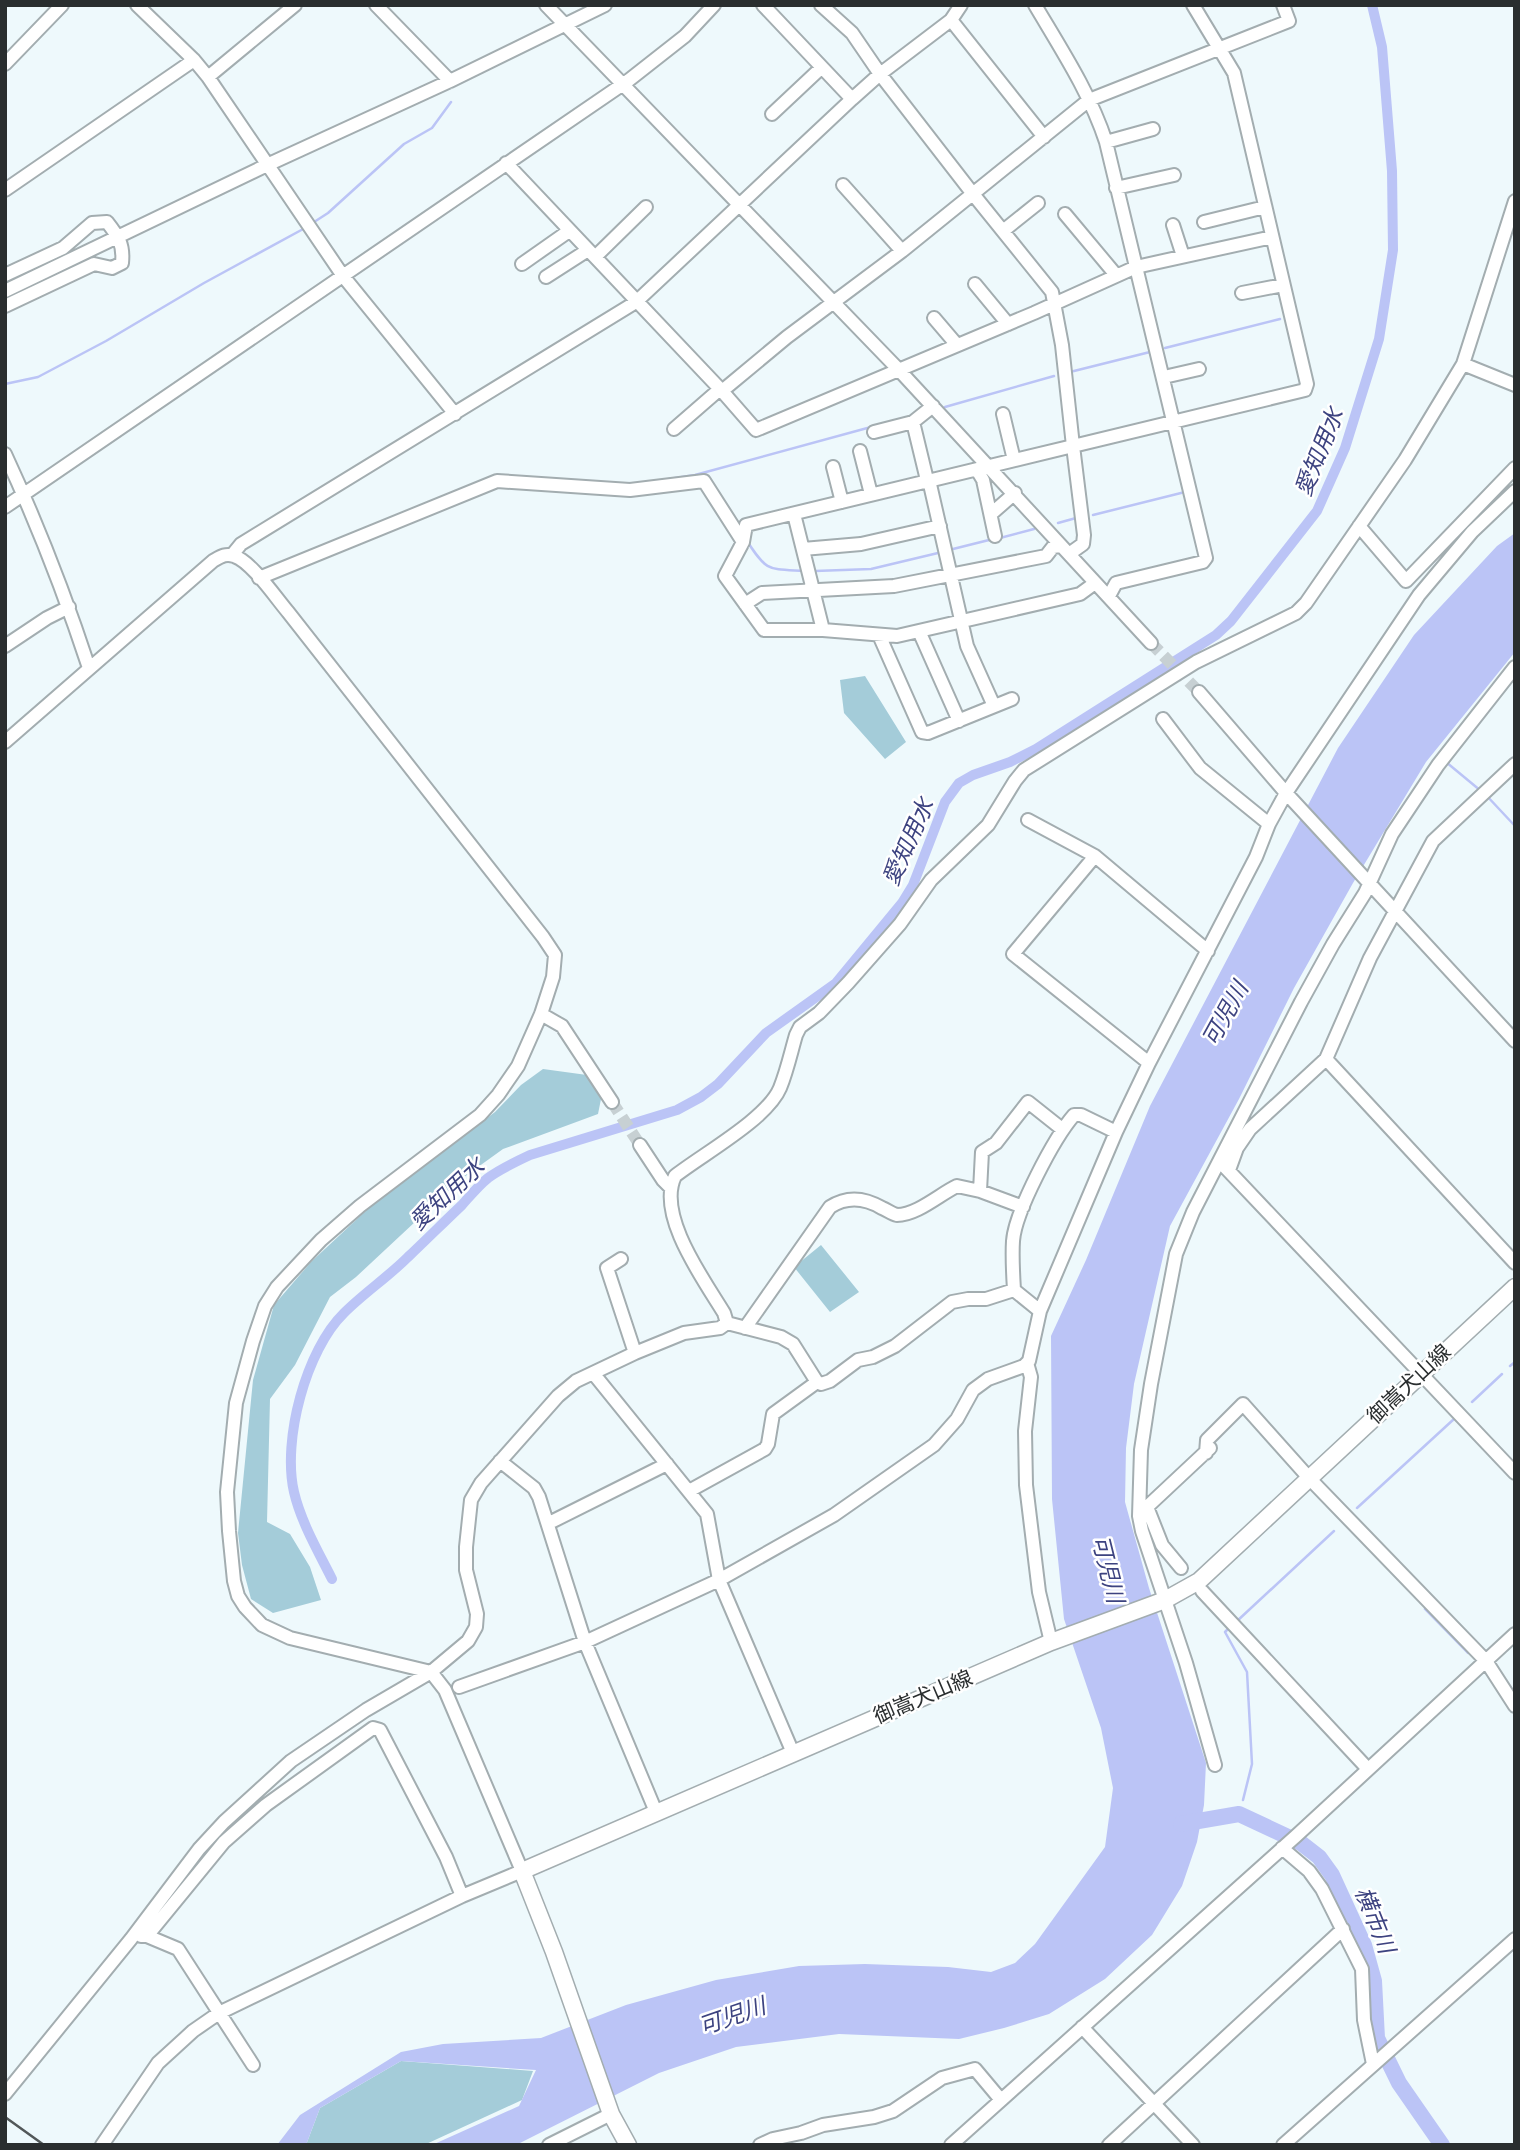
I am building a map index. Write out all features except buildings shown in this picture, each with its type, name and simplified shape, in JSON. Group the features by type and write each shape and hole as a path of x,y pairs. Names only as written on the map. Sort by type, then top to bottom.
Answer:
{"main road":[{"name":"御嵩犬山線","path":"522,1871 1051,1642 1165,1600 1199,1581 1515,1287"},
{"path":"522,1871 545,1927 610,2111 628,2145"}],"street":[{"path":"5,64 62,5"},
{"path":"137,5 208,77 342,276 455,414"},
{"path":"208,77 295,5"},
{"path":"376,5 450,81"},
{"path":"546,5 900,370 933,406 982,468 1015,493 1151,643"},
{"path":"5,291 605,5"},
{"path":"5,507 622,84 685,36 714,5"},
{"path":"763,5 852,99"},
{"path":"745,604 762,593 894,586 951,576 1046,556 1053,547 1064,550 1083,544 1056,303 1052,292 972,194 852,33 821,5"},
{"path":"232,555 241,544 636,302 852,99 951,20 961,5"},
{"path":"1035,5 1089,100 1106,142 1206,558 1203,562 1116,583 1109,596"},
{"path":"1095,583 1080,594 897,636 823,630 764,630 725,576 743,542 746,525 1305,390 1307,384 1234,73 1193,5"},
{"path":"674,429 787,337 902,251 1089,100 1289,20 1283,5"},
{"path":"951,20 1044,137"},
{"path":"5,190 194,60"},
{"path":"772,114 821,68"},
{"path":"1106,142 1153,129"},
{"path":"506,163 756,430 1136,267 1272,237"},
{"path":"1116,188 1174,175"},
{"path":"843,185 902,251"},
{"path":"670,1187 676,1176 759,1114 773,1100 780,1089 800,1027 819,1013 848,983 900,924 931,880 988,825 1024,771 1196,662 1296,613 1405,460 1463,363 1515,201"},
{"path":"1003,231 1038,203"},
{"path":"546,277 592,253 646,207"},
{"path":"1205,222 1265,207"},
{"path":"1065,214 1116,275"},
{"path":"5,275 63,248 92,223 107,222 119,236 124,252 122,263 111,268 94,264 5,306"},
{"path":"1173,225 1183,256"},
{"path":"522,264 569,231"},
{"path":"975,284 1008,324"},
{"path":"1242,293 1283,285"},
{"path":"934,318 957,345"},
{"path":"1463,363 1515,385"},
{"path":"1164,377 1199,369"},
{"path":"874,432 913,422 933,406"},
{"path":"1003,414 1014,460"},
{"path":"913,422 967,646 994,706"},
{"path":"860,451 871,494"},
{"path":"5,454 24,494 89,668"},
{"path":"833,467 842,502"},
{"path":"982,468 995,536"},
{"path":"1359,526 1406,581 1515,468"},
{"path":"260,578 497,481 630,489 704,481 743,542"},
{"path":"1051,1642 1039,1592 1026,1485 1025,1431 1031,1377 1027,1363 1040,1311 1116,1132 1286,793 1419,595 1472,533 1515,491"},
{"path":"992,514 1015,493"},
{"path":"794,514 823,630"},
{"path":"803,549 861,544 940,526"},
{"path":"6,740 213,561 223,555 240,558 260,578 555,955 553,977 541,1014 518,1066 498,1095 480,1115 350,1214 321,1240 277,1287 265,1306 236,1403 227,1492 233,1581 245,1608 262,1625 290,1638 430,1672 445,1689 522,1871 462,1896 219,2013 193,2031 159,2063 102,2145"},
{"path":"5,646 68,607"},
{"path":"919,631 959,721"},
{"path":"879,635 918,728 928,733 1012,699"},
{"path":"1225,1166 1301,1002 1366,878 1443,758 1515,667"},
{"path":"1199,691 1286,793 1515,1041"},
{"path":"1163,719 1200,768 1269,824"},
{"path":"1215,1765 1139,1516 1142,1450 1150,1384 1176,1254 1193,1212 1250,1129 1325,1059 1370,958 1433,841 1515,764"},
{"path":"1028,820 1095,856 1208,951"},
{"path":"1095,856 1013,954 1149,1063"},
{"path":"541,1014 562,1026 612,1102"},
{"path":"1325,1059 1515,1263"},
{"path":"980,1191 982,1152 996,1143 1028,1102 1062,1129"},
{"path":"1040,1311 1014,1290 1013,1239 1023,1208 1062,1129 1074,1115 1081,1115 1116,1132"},
{"path":"640,1145 670,1187 685,1251 727,1322"},
{"path":"1225,1166 1515,1473"},
{"path":"746,1328 830,1207 840,1200 872,1202 894,1215 915,1209 957,1186 980,1191 1023,1208"},
{"path":"621,1259 607,1268 635,1353"},
{"path":"689,1491 765,1449 773,1414 817,1382 826,1383 858,1360 873,1357 895,1346 952,1302 986,1299 1014,1290"},
{"path":"727,1322 781,1337 793,1344 817,1382"},
{"path":"5,2094 131,1939 199,1849 224,1822 291,1761 366,1710 430,1672 462,1647 476,1628 477,1614 466,1570 471,1500 481,1482 558,1396 576,1381 635,1353 684,1333 720,1328 727,1322"},
{"path":"459,1687 585,1642 719,1580 834,1515 934,1445 957,1419 973,1390 988,1379 1027,1363"},
{"path":"593,1373 707,1514 719,1580 793,1754"},
{"path":"1206,1453 1207,1440 1244,1404 1310,1479 1486,1661 1515,1706"},
{"path":"1181,1569 1161,1545 1147,1507 1239,1420"},
{"path":"500,1461 534,1488 540,1497 585,1642 656,1812"},
{"path":"549,1523 667,1464"},
{"path":"1140,1525 1150,1515"},
{"path":"1202,1591 1368,1769"},
{"path":"951,2145 1296,1836 1515,1634"},
{"path":"147,1936 224,1842 266,1805 373,1728 380,1730 446,1857 462,1896"},
{"path":"1282,1848 1309,1871 1343,1929 1362,1969 1364,2020 1373,2064"},
{"path":"1109,2145 1343,1929"},
{"path":"131,1939 147,1936 178,1949 253,2066"},
{"path":"1283,2145 1515,1939"},
{"path":"1082,2027 1193,2145"},
{"path":"760,2145 823,2125 874,2117 893,2111 942,2078 975,2069 1001,2100"},
{"path":"549,2145 610,2111"}],"shaded area":[{"path":"865,676 906,742 885,759 844,713 840,680"},
{"path":"543,1069 587,1075 602,1094 598,1114 503,1149 460,1180 356,1277 330,1297 295,1365 270,1399 267,1522 290,1534 310,1567 321,1600 273,1613 251,1599 242,1565 238,1533 253,1380 274,1305 311,1262 371,1206 495,1112 521,1085"},
{"path":"821,1245 859,1292 830,1312 794,1267"},
{"path":"401,2061 533,2071 522,2100 424,2145 306,2145 320,2108"}],"water":[{"name":"可児川","path":"1515,533 1515,652 1426,762 1353,883 1294,988 1239,1099 1170,1226 1134,1384 1126,1448 1125,1502 1149,1588 1206,1763 1204,1805 1197,1842 1182,1886 1152,1935 1105,1979 1049,2014 959,2039 839,2034 736,2047 659,2073 516,2145 432,2145 519,2106 536,2070 401,2061 320,2108 306,2145 277,2145 300,2115 401,2052 443,2044 541,2038 626,2005 716,1980 799,1966 865,1964 948,1967 991,1972 1015,1963 1035,1944 1105,1847 1113,1788 1101,1728 1064,1619 1052,1499 1051,1336 1086,1260 1150,1106 1338,748 1414,635 1497,546"}],"waterway":[{"name":"愛知用水","path":"332,1579 297,1503 291,1471 291,1447 300,1397 308,1372 330,1329 344,1313 400,1264 488,1178 530,1155 677,1110 718,1084 766,1033 836,983 902,903 913,885 945,802 959,783 1036,749 1216,635 1231,621 1317,511 1345,448 1379,339 1393,250 1392,171 1382,47 1372,5"},
{"path":"311,224 328,213 404,144 432,128 451,102"},
{"path":"5,384 38,377 305,228"},
{"path":"1165,348 1280,319"},
{"path":"1070,372 1150,352"},
{"path":"945,407 1054,376"},
{"path":"656,481 695,475 871,427"},
{"path":"1093,515 1185,492"},
{"path":"1058,523 1076,518"},
{"path":"1000,538 1034,529"},
{"path":"949,550 993,539"},
{"path":"747,541 764,564 775,569 804,571"},
{"path":"815,571 871,569 938,553"},
{"path":"1446,762 1481,791"},
{"path":"1486,795 1515,826"},
{"path":"1510,1366 1515,1362"},
{"path":"1472,1402 1502,1374"},
{"path":"1357,1508 1454,1419"},
{"path":"1236,1622 1334,1531"},
{"path":"1425,1609 1468,1653"},
{"path":"1229,1628 1225,1632 1247,1672 1252,1764 1243,1800"},
{"name":"横市川","path":"1239,1814 1240,1809"},
{"name":"横市川","path":"1181,1824 1239,1814 1301,1843 1319,1857 1332,1875 1364,1945 1374,1981 1377,2038 1399,2083 1442,2145"}],"tunnel":[{"path":"1151,643 1199,692"},
{"path":"612,1102 640,1145"}],"railway":[{"path":"5,2117 44,2145"}]}
